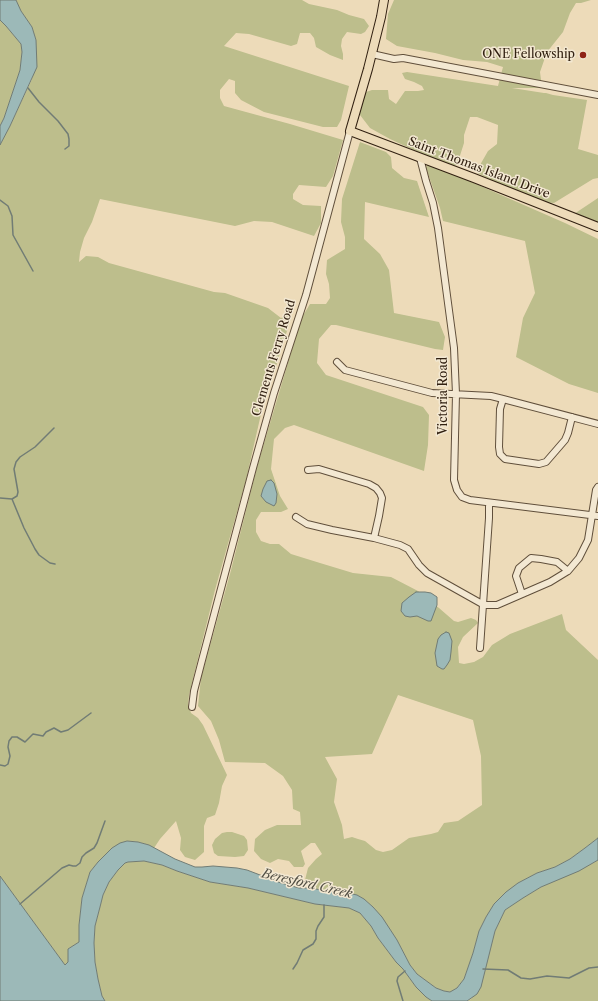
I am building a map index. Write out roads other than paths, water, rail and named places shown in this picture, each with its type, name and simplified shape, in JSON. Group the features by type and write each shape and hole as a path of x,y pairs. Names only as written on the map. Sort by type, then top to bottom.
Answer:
{"main road":[{"name":"Clements Ferry Road","path":"350,131 386,0"},
{"name":"Saint Thomas Island Drive","path":"350,131 598,227"}],"street":[{"path":"372,51 598,95"},
{"name":"Clements Ferry Road","path":"192,708 194,691 253,468 274,393 306,295 350,131"},
{"name":"Victoria Road","path":"420,158 433,203 438,228 454,348 456,394 454,480 457,490 462,497 470,500 595,516"},
{"path":"337,362 345,370 432,393 491,396 598,424"},
{"path":"503,399 500,409 499,447 500,454 505,459 539,464 546,462 565,440 572,418"},
{"path":"308,470 319,469 369,484 376,488 382,498 374,538"},
{"path":"296,517 307,524 400,544 408,549 419,565 427,573 484,605 497,605 550,582 568,571 579,558 588,540 595,516 596,490 598,487"},
{"path":"480,648 484,605 489,503"},
{"path":"522,594 516,576 519,568 531,558 557,562 568,571"}],"water":[{"path":"0,0 16,0 21,11 32,27 36,40 37,67 0,145 0,126 20,70 22,52 21,44 0,20"},
{"path":"271,480 274,483 277,494 276,503 274,506 266,502 261,496 267,481"},
{"path":"416,592 431,593 437,597 437,605 431,621 417,616 405,616 401,611 402,603"},
{"path":"446,632 449,633 452,641 451,652 450,660 444,669 442,669 437,666 435,653 438,639"},
{"path":"598,838 598,860 579,871 541,887 505,910 495,931 481,987 477,994 467,1001 432,1001 426,997 396,962 360,913 349,908 315,904 248,888 210,882 162,865 144,861 125,863 109,882 103,895 95,926 94,943 98,979 102,996 105,1001 0,1001 0,876 65,965 68,962 68,949 79,942 82,898 90,872 112,848 127,841 149,845 175,859 195,867 213,866 237,868 299,888 311,888 357,895 364,899 382,917 397,940 410,965 417,974 436,988 450,992 457,988 464,979 479,931 494,904 518,883 570,859"}],"waterway":[{"path":"28,88 68,134 69,146 65,149"},
{"path":"0,200 8,206 12,216 13,235 33,271"},
{"path":"0,498 12,499 17,496 18,492 14,469 16,462 20,457 35,447 54,428"},
{"path":"12,499 24,528 35,549 39,555 50,563 55,564"},
{"path":"0,765 5,766 8,764 10,756 8,747 9,741 12,737 17,737 25,742 33,734 43,736 46,732 54,728 61,732 68,730 91,713"},
{"path":"20,904 62,868 69,865 76,866 80,863 82,857 94,848 97,843 105,821"},
{"path":"293,969 303,950 313,944 316,939 316,931 324,917 324,905"},
{"path":"483,969 508,970 521,978 530,979 547,976 569,978 589,968 598,967"},
{"path":"403,1001 397,981 398,977 405,971"}],"place":[{"name":"ONE Fellowship","path":"583,55"}],"water label":[{"name":"Beresford Creek","path":"307,884"}]}
